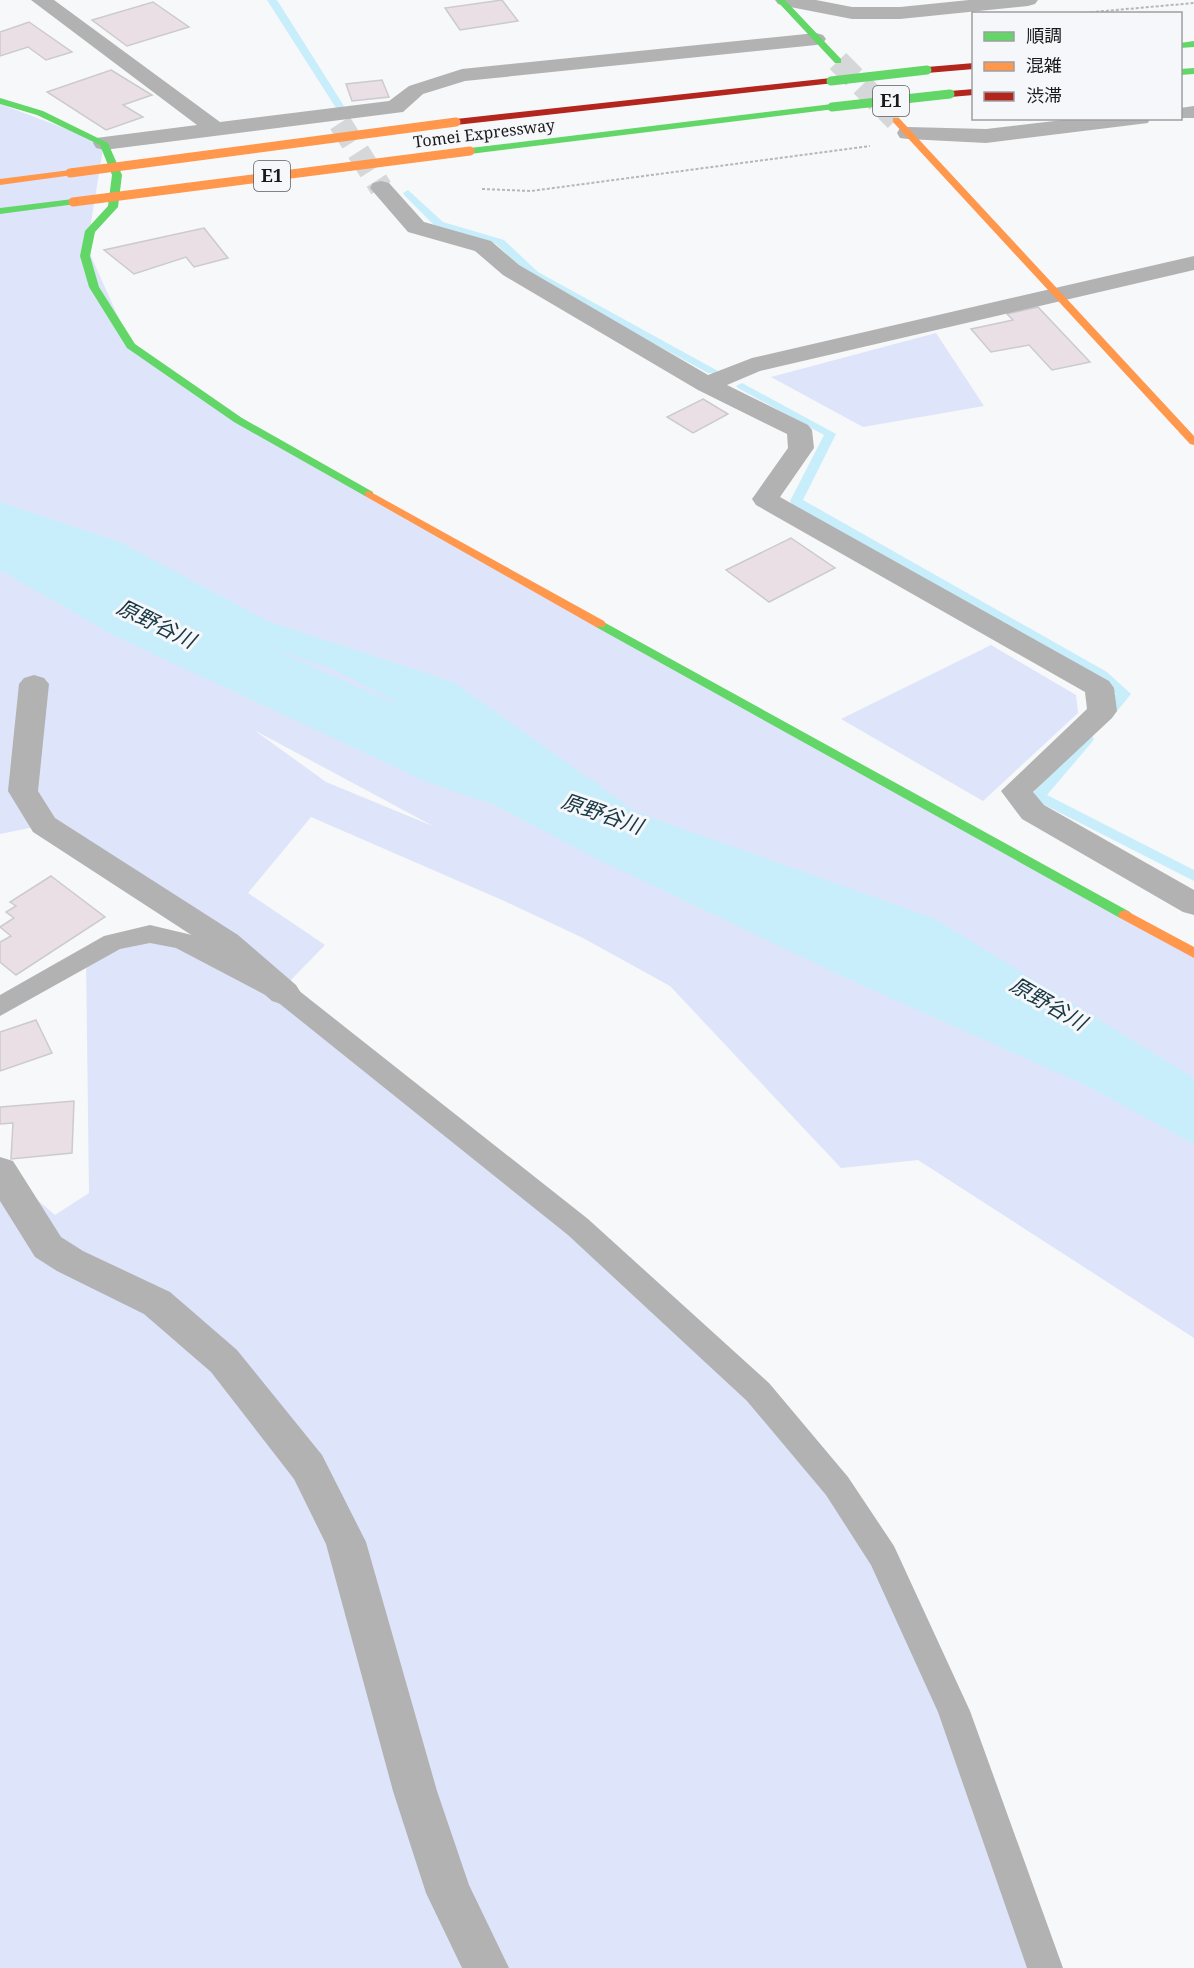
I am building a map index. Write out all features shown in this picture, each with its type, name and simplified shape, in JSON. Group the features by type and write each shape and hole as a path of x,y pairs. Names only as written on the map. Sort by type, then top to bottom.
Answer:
{"main road":[{"path":"780,0 838,61"},
{"name":"Tomei Expressway","path":"0,182 456,122 972,66"},
{"name":"Tomei Expressway","path":"0,211 470,151 972,92"},
{"path":"0,101 12,103 104,143 117,175 113,207 90,231 85,256 94,286 131,346 247,425 949,819 1194,953"},
{"path":"906,131 1194,442"}],"street":[{"path":"41,0 217,130"},
{"path":"785,0 852,14 900,13 1028,0"},
{"path":"884,30 900,13"},
{"path":"104,143 217,130 337,120 395,107 416,90 462,75 816,39"},
{"path":"906,131 986,136 1123,120"},
{"path":"381,188 416,227 483,246 511,270 707,385 799,430 801,448 765,500 1099,688 1101,711 1016,791 1033,813 1194,904"},
{"path":"707,385 752,366 1055,293 1194,263"},
{"path":"34,684 23,790 44,825 227,943 284,993"},
{"path":"0,1171 48,1247 70,1261 157,1304 224,1361 308,1467 346,1542 415,1791 449,1893 486,1968"}],"lane":[{"path":"0,1008 113,942 150,934 183,941 284,993 578,1227 758,1392 837,1486 883,1556 954,1711 1045,1968"}],"path":[{"path":"1093,12 1194,3"},
{"path":"474,188 531,191 906,131"}],"shaded area":[{"path":"0,104 104,143 87,247 131,346 283,446 1194,956 1194,1338 918,1160 841,1168 670,986 583,938 311,817 248,893 325,945 286,985 44,825 0,834","holes":["254,730 435,827 326,782"]},
{"path":"936,333 984,406 863,427 771,377"},
{"path":"991,645 1076,695 1078,713 983,801 841,719"},
{"path":"150,934 284,993 721,1344 863,1525 974,1767 1038,1968 0,1968 0,1168 55,1215 89,1193 86,956"}],"water":[{"path":"0,502 120,542 267,621 453,682 636,812 933,918 1194,1078 1194,1144 1087,1086 842,976 593,857 494,805 392,700 334,670 71,579 0,550"}],"building":[{"path":"502,0 518,21 460,30 445,8"},
{"path":"153,2 189,27 127,46 92,20"},
{"path":"29,22 72,52 46,60 28,47 0,56 0,32"},
{"path":"111,70 152,95 123,105 143,117 106,130 47,92"},
{"path":"382,80 389,97 352,101 346,84"},
{"path":"204,228 228,258 194,267 186,257 134,274 104,250"},
{"path":"1038,307 1090,362 1052,370 1029,345 991,352 971,329 1013,320 1007,314"},
{"path":"703,399 728,414 693,433 667,417"},
{"path":"791,538 835,568 769,602 726,570"},
{"path":"51,876 105,917 16,975 0,962 0,942 11,936 0,927 14,918 6,912 16,906 10,902"},
{"path":"36,1020 52,1053 0,1071 0,1032"},
{"path":"74,1101 72,1153 11,1159 13,1123 0,1124 0,1107"}],"waterway":[{"path":"272,0 339,106"},
{"path":"408,193 439,224 500,242 534,274 712,371"},
{"path":"742,386 830,434 796,501 1102,675 1124,694 1104,718"},
{"name":"原野谷川","path":"0,539 142,619 456,763 568,802"},
{"path":"1087,739 1038,796 1194,876"}],"tunnel":[{"path":"838,61 896,120"},
{"path":"340,123 381,188"}],"traffic: fast":[{"path":"780,0 838,61"},
{"path":"1182,46 1194,44"},
{"path":"831,81 927,70"},
{"path":"1182,72 1194,71"},
{"path":"832,107 950,94"},
{"path":"0,101 40,113 104,143 117,175 113,207 90,231 85,256 94,287 131,346 238,420 369,494"},
{"path":"470,151 832,107"},
{"path":"0,211 73,202"},
{"path":"600,624 1125,915"}],"traffic: slow":[{"path":"896,120 1194,442"},
{"path":"70,173 456,122"},
{"path":"73,202 470,151"},
{"path":"0,182 70,173"},
{"path":"369,494 600,624"},
{"path":"1125,915 1194,953"}],"traffic: jam":[{"path":"927,70 972,66"},
{"path":"456,122 831,81"},
{"path":"950,94 972,92"}]}
